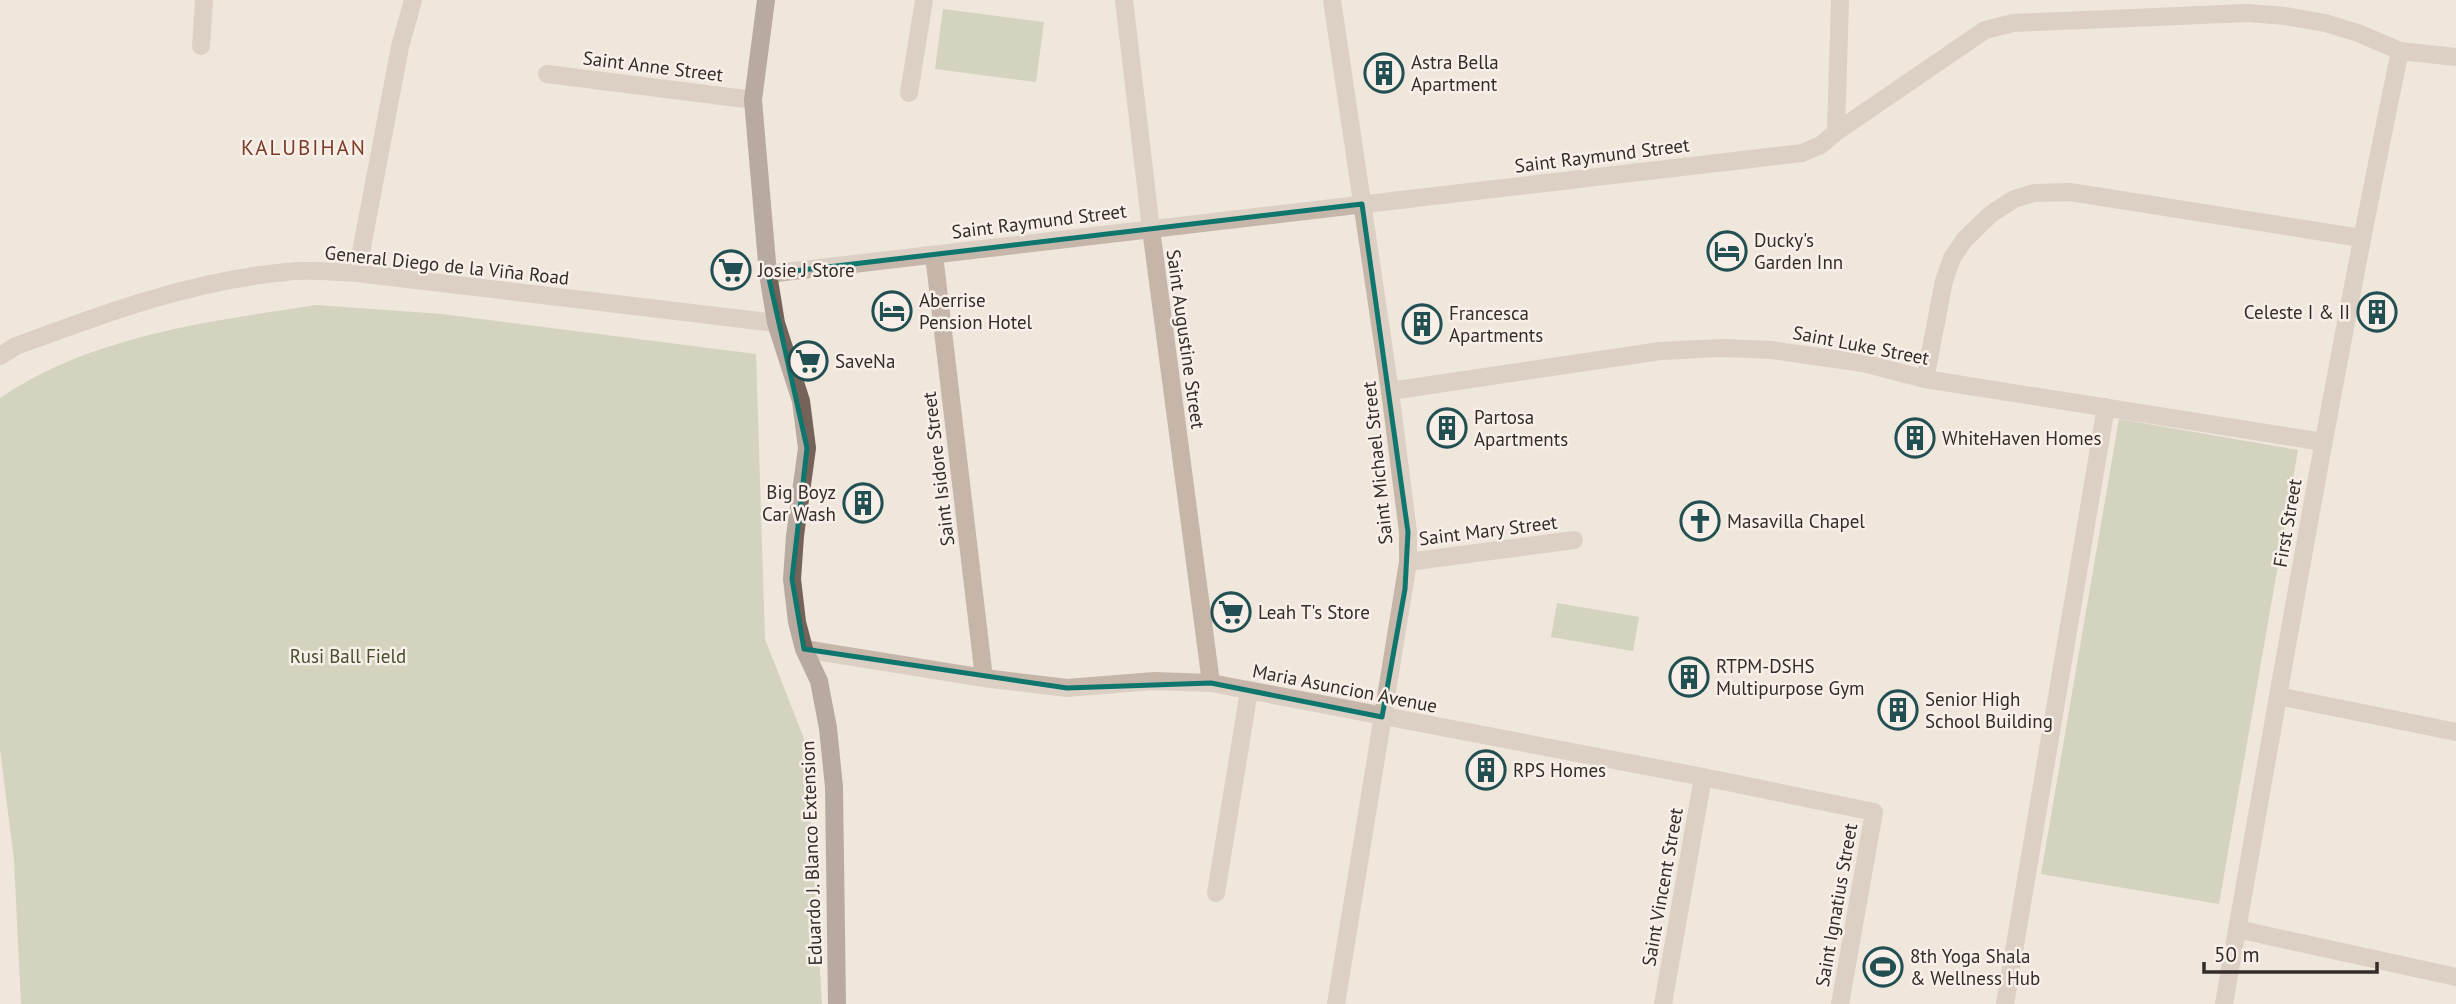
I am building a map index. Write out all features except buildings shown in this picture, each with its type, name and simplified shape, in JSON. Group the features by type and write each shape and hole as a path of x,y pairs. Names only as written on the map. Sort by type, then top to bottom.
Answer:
{"main road":[{"name":"Eduardo J. Blanco Extension","path":"766,0 754,100 768,274 776,323 800,401 807,448 792,579 797,622 804,649 819,681 833,775 837,1004"}],"street":[{"path":"201,46 204,0"},
{"path":"357,273 400,47 413,0"},
{"path":"909,93 924,0"},
{"name":"Saint Augustine Street","path":"1124,0 1150,229 1211,683"},
{"name":"Saint Michael Street","path":"1332,0 1391,391 1408,532 1408,562 1336,1004"},
{"path":"1836,132 1840,0"},
{"name":"Saint Raymund Street","path":"768,274 1802,153 1821,145 1985,30 2013,23 2182,8 2286,16 2347,30 2400,51 2456,57"},
{"name":"First Street","path":"2224,1004 2323,442 2361,238 2400,51"},
{"name":"Saint Anne Street","path":"547,74 754,100"},
{"path":"1925,379 1944,281 1952,258 1965,239 1990,214 2014,199 2034,193 2070,192 2361,238"},
{"name":"Saint Isidore Street","path":"933,255 984,678"},
{"name":"General Diego de la Viña Road","path":"0,356 27,342 155,297 235,278 289,271 357,273 776,323"},
{"name":"Saint Luke Street","path":"1391,391 1660,351 1721,348 1772,350 1863,363 1925,379 2323,442"},
{"path":"2005,1004 2106,407"},
{"name":"Saint Mary Street","path":"1408,562 1574,540"},
{"name":"Maria Asuncion Avenue","path":"804,649 984,678 1067,688 1154,681 1211,683 1703,777 1874,813"},
{"path":"1216,893 1249,691"},
{"path":"2278,696 2456,732"},
{"name":"Saint Vincent Street","path":"1663,1004 1703,777"},
{"name":"Saint Ignatius Street","path":"1840,1004 1874,813"},
{"path":"2237,929 2456,976"}],"highlighted area":[{"path":"1362,204 1408,532 1405,589 1382,717 1211,683 1067,688 804,649 792,579 807,448 768,274"}],"green space":[{"path":"943,9 1044,22 1036,82 935,69"},
{"name":"Rusi Ball Field","path":"316,305 442,314 756,354 765,639 806,744 822,1004 21,1004 14,860 0,749 0,398 73,359 112,345 193,325"},
{"path":"2119,419 2298,450 2219,904 2041,874"},
{"path":"1557,603 1639,617 1633,651 1551,637"}],"place":[{"name":"Astra Bella Apartment","path":"1384,73"},
{"name":"Ducky's Garden Inn","path":"1727,251"},
{"name":"Josie J Store","path":"731,270"},
{"name":"Aberrise Pension Hotel","path":"892,311"},
{"name":"Celeste I & II","path":"2377,312"},
{"name":"Francesca Apartments","path":"1422,324"},
{"name":"SaveNa","path":"808,361"},
{"name":"Partosa Apartments","path":"1447,428"},
{"name":"WhiteHaven Homes","path":"1915,438"},
{"name":"Big Boyz Car Wash","path":"863,503"},
{"name":"Masavilla Chapel","path":"1700,521"},
{"name":"Leah T's Store","path":"1231,612"},
{"name":"RTPM-DSHS Multipurpose Gym","path":"1689,677"},
{"name":"Senior High School Building","path":"1898,710"},
{"name":"RPS Homes","path":"1486,770"},
{"name":"8th Yoga Shala & Wellness Hub","path":"1883,967"}],"district":[{"name":"KALUBIHAN","path":"304,147"}]}
